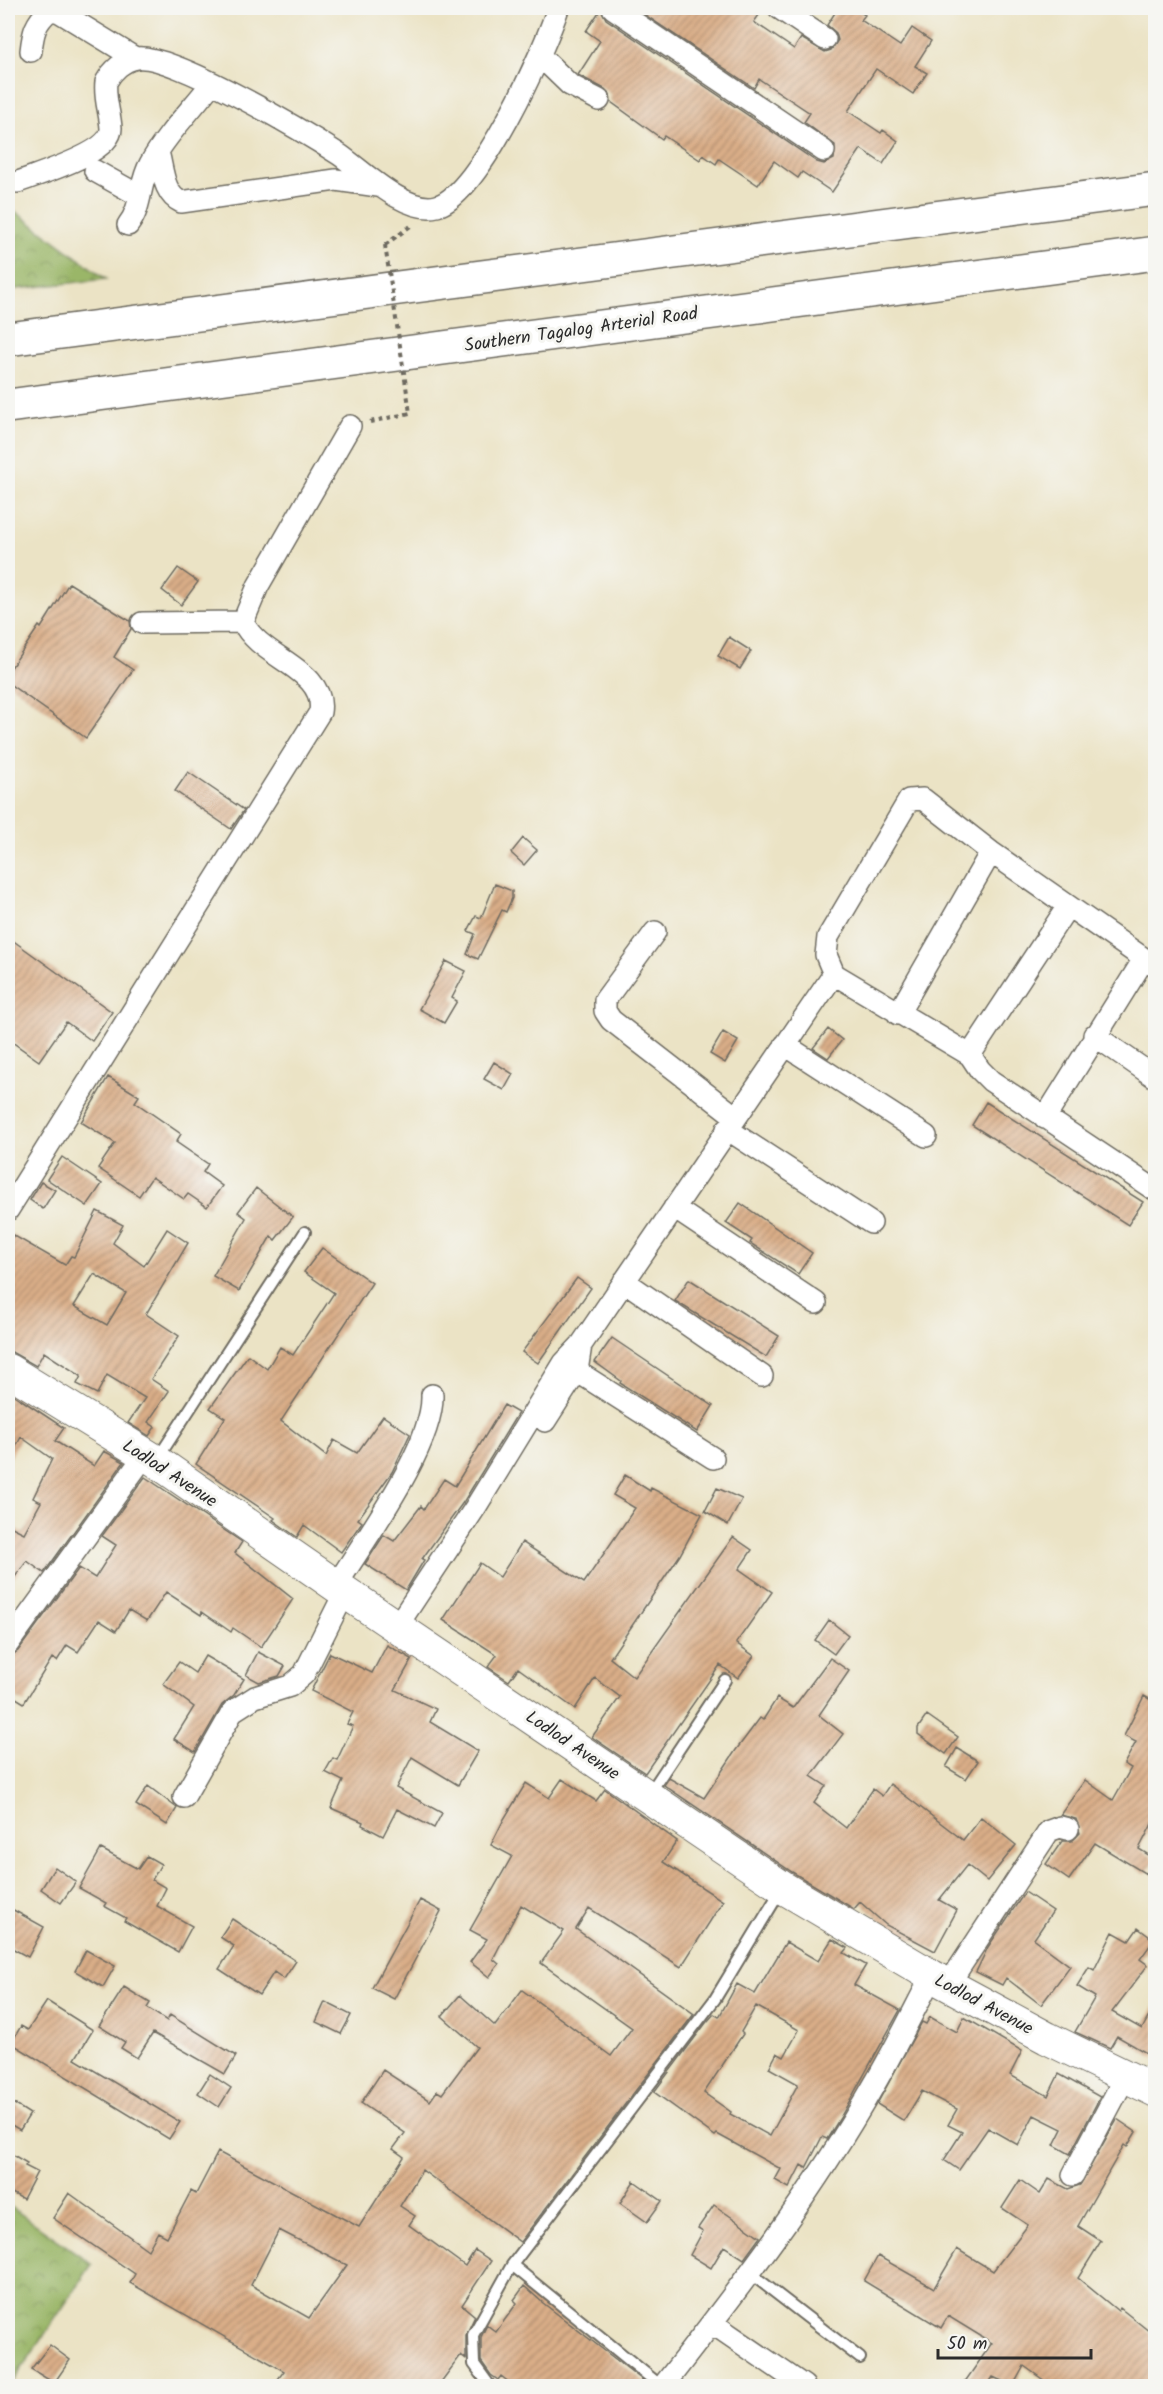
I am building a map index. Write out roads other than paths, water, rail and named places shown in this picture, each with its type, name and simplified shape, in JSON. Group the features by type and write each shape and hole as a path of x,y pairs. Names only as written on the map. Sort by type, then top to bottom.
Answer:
{"highway":[{"path":"8,339 1155,189"},
{"name":"Southern Tagalog Arterial Road","path":"8,406 1155,253"}],"main road":[{"name":"Lodlod Avenue","path":"8,1370 151,1458 340,1589 783,1887 940,1980 1155,2091"}],"street":[{"path":"31,51 34,30 40,19 49,11 58,11 135,58 160,61 197,74 338,154 407,204 436,206 449,200 479,168 540,56 558,8"},
{"path":"613,8 824,151"},
{"path":"779,8 825,39"},
{"path":"540,56 570,85 599,100"},
{"path":"18,182 91,153 108,141 111,129 106,110 106,82 121,64 135,58"},
{"path":"128,225 135,213 145,173 212,83"},
{"path":"159,152 168,191 173,199 181,202 336,180 384,187"},
{"path":"95,171 138,195"},
{"path":"8,1210 320,712 319,692 311,680 264,646 248,632 243,622 258,586 350,426"},
{"path":"142,623 243,622"},
{"path":"1045,1118 1094,1035 1150,963 991,852 923,799 909,800 828,937 826,955 834,974 970,1055 980,1070 992,1081 1045,1118 1152,1188"},
{"path":"898,1014 991,852"},
{"path":"970,1055 1068,906"},
{"path":"655,932 605,1000 605,1011 611,1020 731,1123 871,1223"},
{"path":"402,1629 480,1511 570,1367 581,1345 834,974"},
{"path":"1094,1035 1155,1078"},
{"path":"785,1045 926,1136"},
{"path":"674,1208 816,1303"},
{"path":"624,1281 762,1376"},
{"path":"570,1367 713,1458"},
{"path":"184,1797 233,1711 255,1697 290,1686 304,1674 340,1589 405,1474 429,1424 432,1395"},
{"path":"8,1644 151,1458"},
{"path":"662,2386 750,2273 817,2176 940,1980 1049,1831 1060,1827 1068,1829"},
{"path":"1073,2175 1125,2077"},
{"path":"712,2323 804,2386"}],"lane":[{"path":"151,1458 305,1232"},
{"path":"649,1795 725,1680"},
{"path":"490,2386 474,2364 473,2334 512,2265 715,1999 783,1887"},
{"path":"512,2265 662,2386"},
{"path":"750,2273 860,2358"}]}
